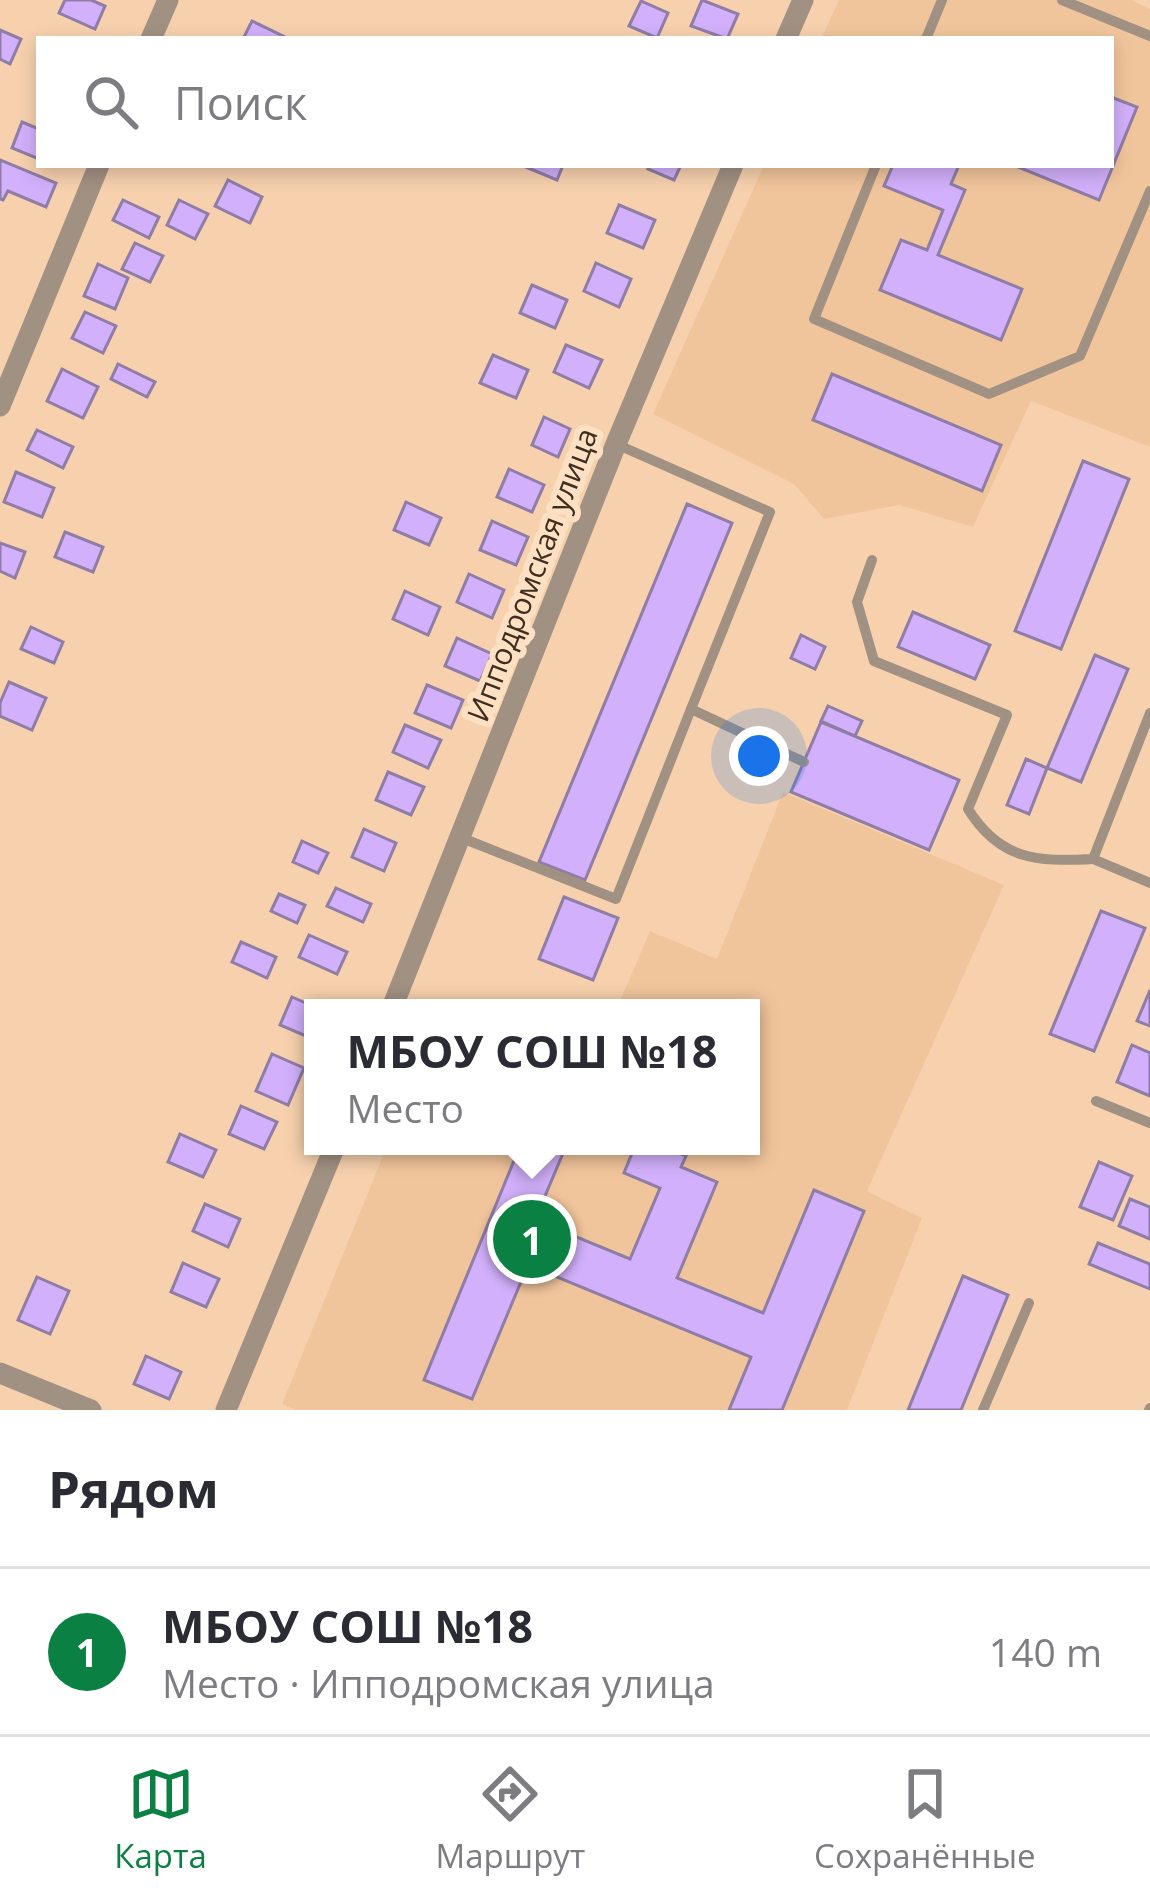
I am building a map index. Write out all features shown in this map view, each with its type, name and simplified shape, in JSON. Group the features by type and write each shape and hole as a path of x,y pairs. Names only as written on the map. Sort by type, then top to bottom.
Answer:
{"street":[{"path":"153,36 167,0"},
{"path":"787,36 802,0"},
{"path":"0,406 98,168"},
{"name":"Ипподромская улица","path":"396,999 616,444 733,168"},
{"path":"226,1410 331,1155"},
{"path":"0,1373 91,1410"}],"lane":[{"path":"927,36 942,0"},
{"path":"1062,0 1084,4 1150,36"},
{"path":"875,168 814,320 989,394 1080,356 1150,191"},
{"path":"462,838 616,899 770,512 616,444"},
{"path":"872,560 857,602 874,661 1007,715 968,809 985,837 1022,855 1057,861 1093,859 1150,883"},
{"path":"691,709 804,762"},
{"path":"1093,859 1150,712"},
{"path":"1096,1101 1150,1123"},
{"path":"983,1410 1029,1304"}],"shaded area":[{"path":"839,0 1131,0 1150,9 1150,447 1031,401 973,527 899,505 824,519 794,484 653,414 763,168 1114,168 1114,36 822,36"},
{"path":"783,792 1004,885 867,1191 922,1218 847,1410 296,1410 282,1404 383,1155 760,1155 760,999 621,999 650,931 717,959"}],"building":[{"path":"65,0 91,0 105,6 95,29 59,13"},
{"path":"702,0 738,14 728,36 691,26"},
{"path":"641,1 668,13 658,36 629,26"},
{"path":"252,21 283,36 244,36"},
{"path":"0,30 21,39 10,64 0,59"},
{"path":"1114,98 1137,107 1114,163"},
{"path":"22,122 36,128 36,158 12,148"},
{"path":"0,160 56,183 46,207 8,191 0,199"},
{"path":"528,168 562,168 557,180"},
{"path":"648,168 680,168 674,180"},
{"path":"892,168 958,168 951,184 965,190 938,255 1022,289 1001,340 880,290 901,240 927,250 943,210 884,186"},
{"path":"1020,168 1112,168 1099,200"},
{"path":"228,180 262,197 250,223 215,206"},
{"path":"123,200 159,217 149,238 113,220"},
{"path":"179,200 208,214 195,239 167,225"},
{"path":"619,205 655,220 643,248 607,233"},
{"path":"135,243 163,256 150,282 122,269"},
{"path":"596,263 631,279 619,307 584,291"},
{"path":"98,264 128,278 115,309 84,296"},
{"path":"532,285 567,300 555,328 520,313"},
{"path":"85,312 116,326 103,353 72,338"},
{"path":"566,345 602,360 589,388 554,372"},
{"path":"493,355 528,370 516,398 480,383"},
{"path":"118,364 155,382 147,397 111,379"},
{"path":"62,369 98,387 83,418 47,401"},
{"path":"832,374 1001,445 982,491 813,420"},
{"path":"544,417 570,429 558,457 532,445"},
{"path":"37,430 73,447 63,468 27,450"},
{"path":"1083,461 1129,479 1061,649 1015,631"},
{"path":"509,469 544,485 532,512 497,497"},
{"path":"16,472 54,488 42,517 4,502"},
{"path":"406,502 441,518 429,545 394,530"},
{"path":"687,504 732,523 585,880 539,862"},
{"path":"492,521 528,537 516,565 480,550"},
{"path":"65,532 103,547 93,572 55,557"},
{"path":"0,543 25,552 15,578 0,571"},
{"path":"469,574 504,590 492,618 457,602"},
{"path":"405,591 440,607 428,635 393,619"},
{"path":"913,612 990,645 975,679 898,647"},
{"path":"31,627 63,642 54,663 21,649"},
{"path":"801,635 825,647 815,669 791,658"},
{"path":"457,638 492,654 480,681 445,666"},
{"path":"1095,655 1128,669 1081,782 1047,768"},
{"path":"9,682 46,698 32,730 0,716"},
{"path":"427,685 463,700 451,728 415,713"},
{"path":"828,706 862,721 855,736 821,721"},
{"path":"821,722 959,780 929,850 791,792"},
{"path":"405,725 441,740 428,768 393,752"},
{"path":"1026,759 1047,768 1029,814 1007,805"},
{"path":"388,772 424,787 411,815 376,800"},
{"path":"364,829 396,843 384,871 352,857"},
{"path":"302,841 328,853 318,873 293,862"},
{"path":"336,888 371,904 363,922 327,906"},
{"path":"279,894 305,905 297,923 271,911"},
{"path":"564,897 618,918 593,980 539,959"},
{"path":"1101,911 1145,928 1094,1051 1050,1034"},
{"path":"309,935 347,952 337,974 299,957"},
{"path":"241,942 276,957 267,978 232,962"},
{"path":"1150,990 1150,1026 1137,1021"},
{"path":"292,997 304,1002 304,1035 280,1025"},
{"path":"1132,1045 1150,1053 1150,1096 1117,1082"},
{"path":"272,1054 304,1068 288,1105 256,1091"},
{"path":"241,1106 277,1122 264,1149 229,1134"},
{"path":"180,1134 216,1150 203,1177 168,1162"},
{"path":"516,1155 562,1155 535,1220 630,1259 660,1188 624,1173 631,1155 686,1156 681,1167 717,1182 677,1278 763,1313 814,1190 864,1211 782,1410 729,1410 751,1357 528,1265 472,1399 424,1380"},
{"path":"1099,1162 1132,1176 1113,1220 1080,1207"},
{"path":"1130,1199 1150,1207 1150,1239 1119,1226"},
{"path":"205,1204 240,1219 228,1247 193,1231"},
{"path":"1098,1243 1150,1264 1150,1289 1089,1264"},
{"path":"183,1263 219,1279 206,1307 171,1292"},
{"path":"963,1276 1008,1295 961,1410 908,1410"},
{"path":"37,1277 69,1291 50,1334 18,1320"},
{"path":"146,1356 181,1372 169,1399 134,1384"}],"place":[{"name":"МБОУ СОШ №18","path":"532,1239"}]}
